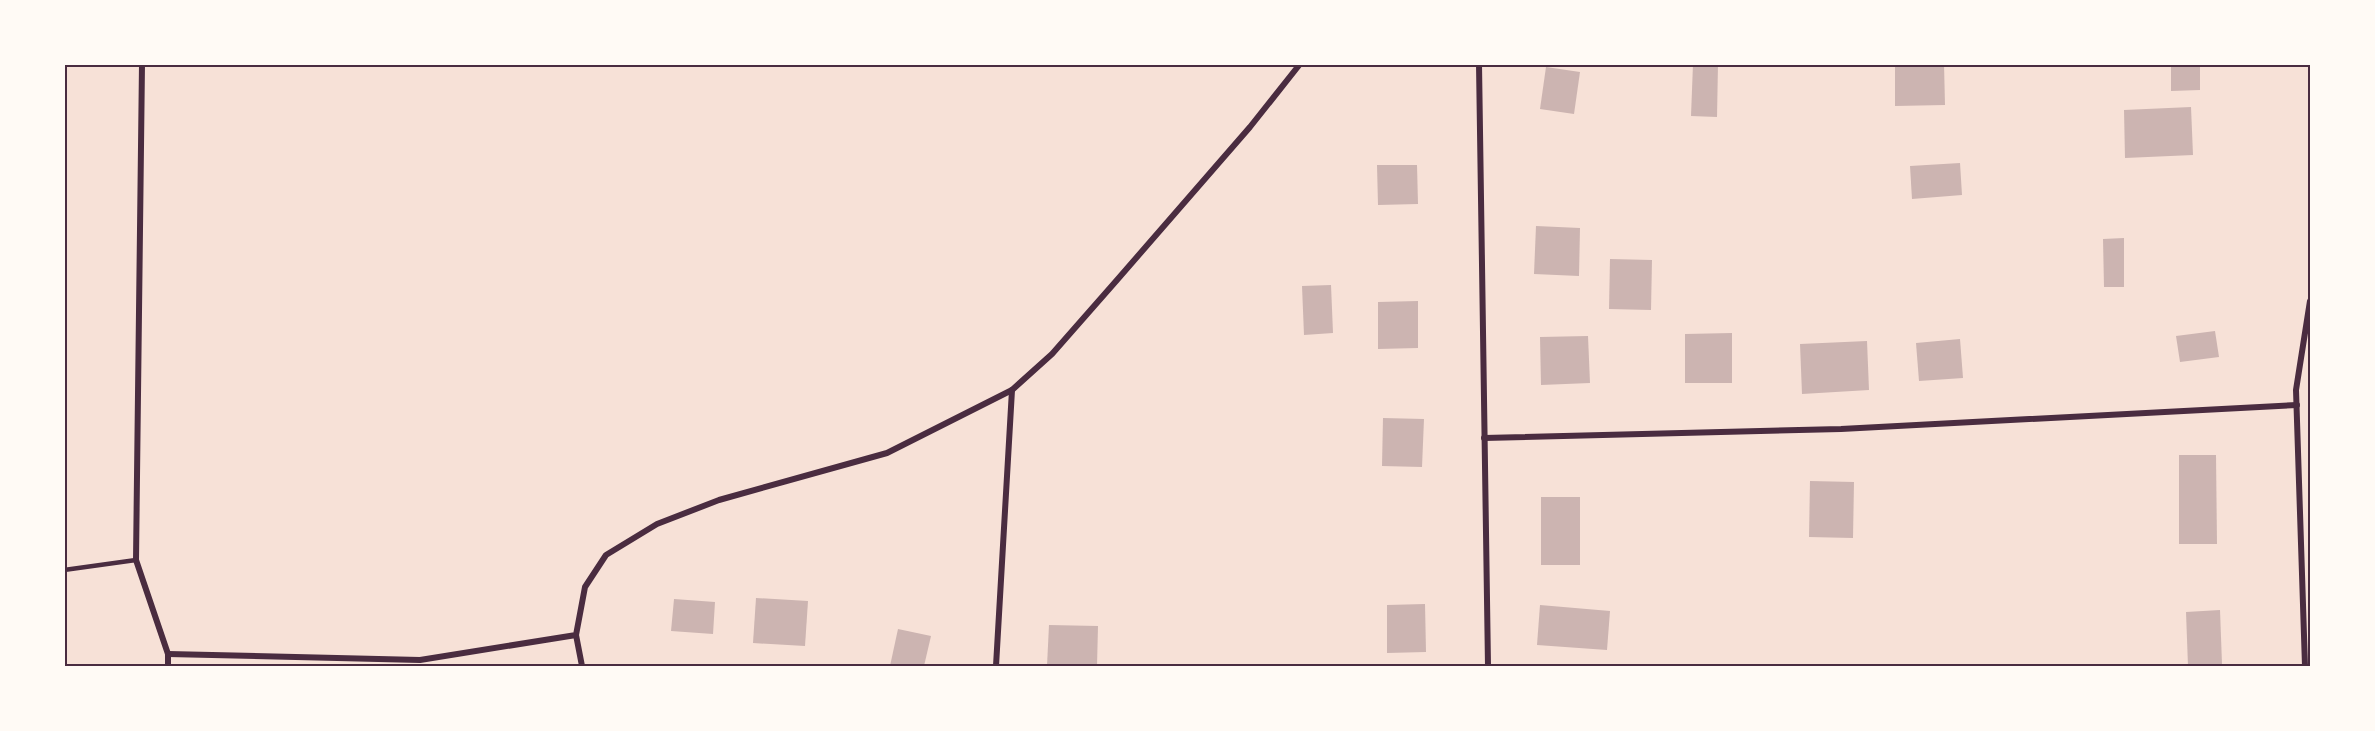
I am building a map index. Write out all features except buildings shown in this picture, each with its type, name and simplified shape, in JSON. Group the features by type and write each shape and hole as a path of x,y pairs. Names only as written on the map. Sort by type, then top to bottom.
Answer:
{"street":[{"path":"142,64 136,560 168,654 168,666"},
{"path":"582,666 576,635 585,587 606,555 657,524 719,500 887,453 1012,390 1052,354 1118,280 1250,127 1300,64"},
{"path":"1479,64 1488,666"},
{"path":"2305,666 2296,390 2310,301"},
{"path":"996,666 1012,390"},
{"path":"1485,438 1841,429 2297,405"},
{"path":"168,654 420,660 576,635"}],"lane":[{"path":"64,570 136,560"}]}
